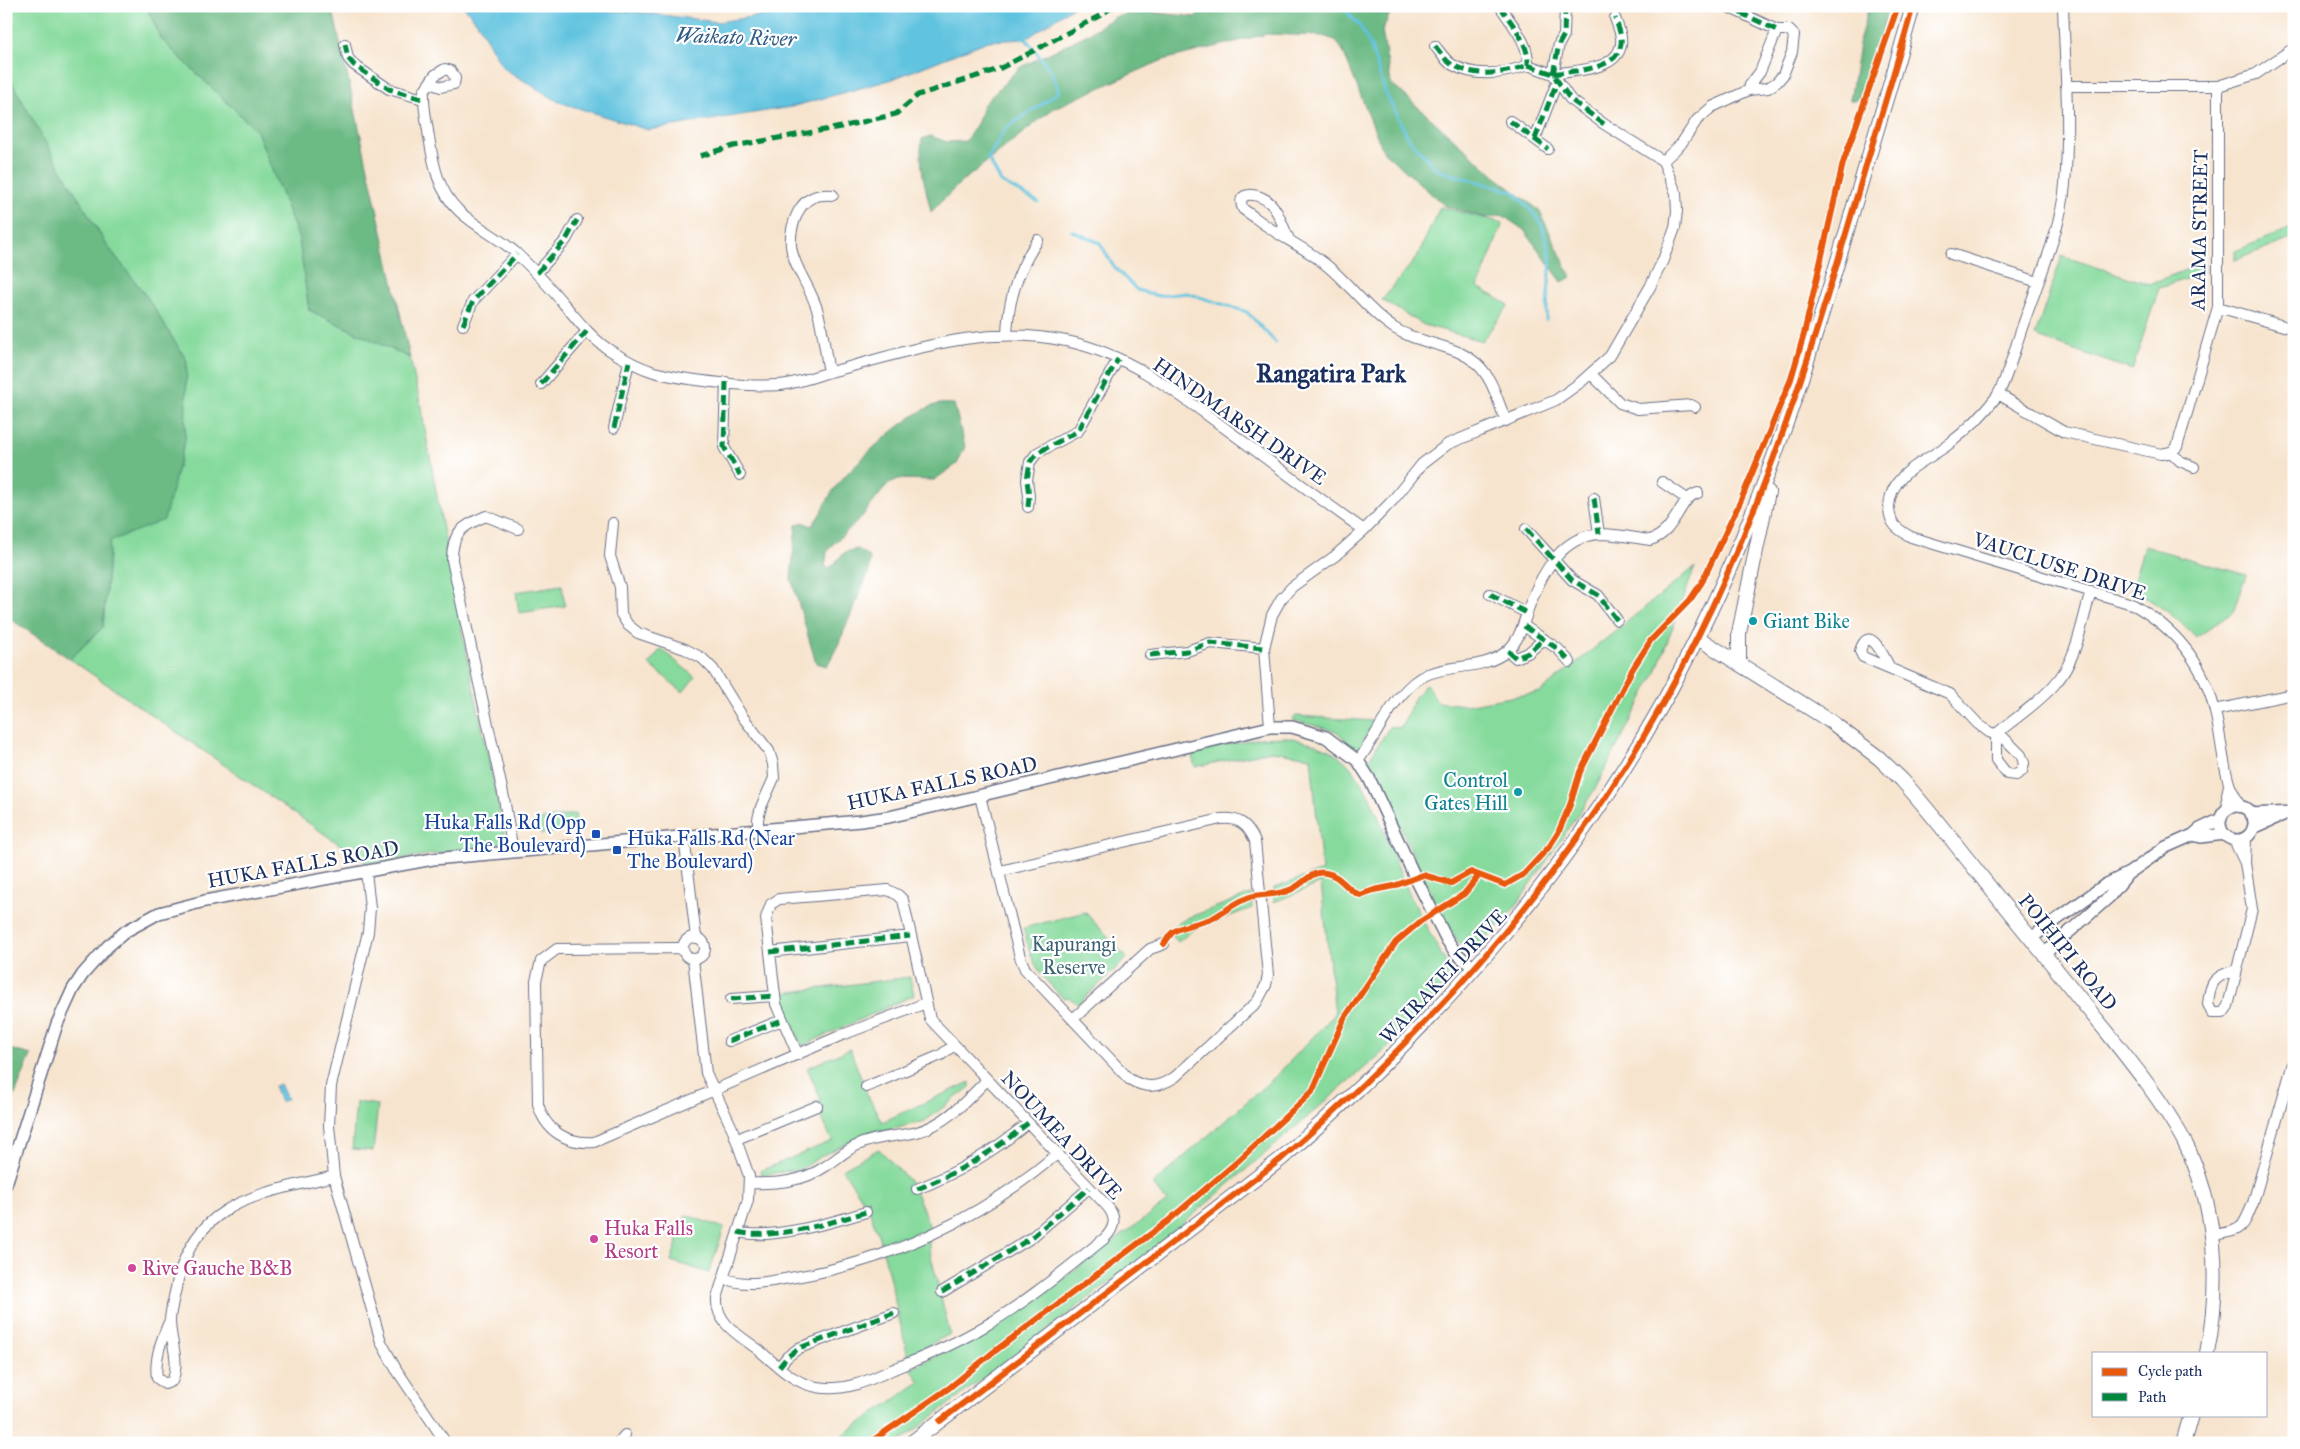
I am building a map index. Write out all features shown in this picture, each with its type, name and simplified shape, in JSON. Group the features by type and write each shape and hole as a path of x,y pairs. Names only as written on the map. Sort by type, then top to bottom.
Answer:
{"main road":[{"name":"WAIRAKEI DRIVE","path":"911,1443 1281,1159 1322,1124 1374,1073 1511,927 1582,832 1631,759 1698,638 1733,561 1776,457 1822,314 1913,6"},
{"path":"1739,664 1739,632 1776,457"},
{"name":"POIHIPI ROAD","path":"1698,638 1830,721 1879,758 1921,802 2130,1061 2167,1112 2184,1141 2196,1172 2213,1234 2214,1292 2212,1328 2207,1352"},
{"path":"2183,1443 2191,1416"}],"street":[{"path":"1500,6 1526,45 1528,66"},
{"path":"1535,139 1555,78 1558,44 1564,35 1565,6"},
{"path":"1663,161 1681,144 1697,120 1712,107 1749,90 1768,88 1783,75 1792,52 1794,35 1789,30 1777,30 1726,6"},
{"path":"2063,6 2066,86 2065,185 2056,225 2038,282 1998,394 2064,432 2161,454 2171,452 2180,461 2194,467"},
{"path":"1555,78 1610,62 1618,53 1621,38 1615,18"},
{"path":"1749,90 1750,85 1760,72 1777,30"},
{"path":"345,44 348,58 389,89 424,99"},
{"path":"1270,727 1264,648 1272,614 1282,599 1292,587 1335,556 1364,530 1393,500 1422,464 1448,444 1506,422 1556,400 1591,374 1610,356 1625,332 1650,288 1675,228 1677,211 1676,193 1663,161 1570,99 1555,78 1528,66 1477,74 1450,63 1436,46"},
{"path":"2066,86 2218,86 2256,74 2294,48"},
{"name":"HINDMARSH DRIVE","path":"430,83 424,91 424,99 434,166 440,184 448,198 460,212 499,238 537,273 587,331 604,347 630,362 654,372 671,375 726,382 786,384 942,342 978,336 1007,334 1036,336 1069,342 1090,347 1118,359 1165,384 1364,530"},
{"name":"ARAMA STREET","path":"2171,452 2176,447 2182,433 2218,307 2218,86"},
{"path":"1510,121 1548,149"},
{"path":"1290,239 1271,204 1255,194 1248,195 1243,199 1241,204 1243,209 1275,232 1290,239 1331,269 1379,317 1396,330 1420,340 1453,349 1467,356 1479,366 1489,380 1506,422"},
{"path":"829,372 817,311 797,268 790,240 791,227 802,204 815,195 833,195"},
{"path":"537,273 569,236 577,220"},
{"path":"1007,334 1007,319 1013,291 1024,260 1038,240"},
{"path":"463,324 473,300 517,254"},
{"path":"1951,254 2038,282"},
{"path":"2218,307 2294,329"},
{"path":"541,384 587,331"},
{"path":"1028,507 1027,480 1030,462 1037,453 1078,431 1118,359"},
{"path":"614,428 630,362"},
{"path":"1591,374 1620,403 1638,409 1690,405 1695,407"},
{"path":"726,382 724,447 740,475"},
{"name":"VAUCLUSE DRIVE","path":"1998,394 1971,426 1947,446 1900,477 1893,489 1890,501 1892,522 1896,529 1911,537 2091,590 2132,604 2154,616 2188,650 2200,669 2215,710 2229,785 2226,794 2234,808"},
{"path":"1662,482 1687,499"},
{"path":"1358,762 1399,697 1426,674 1479,665 1494,660 1508,650 1524,626 1527,613 1539,584 1552,560 1564,548 1578,540 1598,534 1650,540 1655,538 1663,534 1687,499 1692,494 1698,492"},
{"path":"1594,498 1598,534"},
{"path":"513,852 504,798 452,554 454,541 459,531 486,516 518,529"},
{"path":"613,523 610,556 620,587 621,614 628,625 638,633 685,649 702,658 713,669 742,716 769,750 774,778 761,807 758,830"},
{"path":"1526,529 1552,560 1572,580 1598,596 1617,620"},
{"path":"1890,668 1950,694 1978,724 1996,734 2055,685 2064,672 2072,654 2091,590"},
{"path":"1490,594 1527,613"},
{"path":"1524,626 1558,649 1570,662"},
{"path":"1508,650 1516,658 1528,654 1544,639"},
{"path":"1150,655 1187,651 1210,643 1264,648"},
{"path":"2215,710 2294,694"},
{"name":"HUKA FALLS ROAD","path":"6,1184 65,1004 83,974 114,941 139,923 158,913 177,907 433,859 861,821 980,796 1270,727 1292,728 1326,737 1358,762 1369,778 1415,877 1447,940 1456,953 1474,968"},
{"path":"980,796 1020,957 1025,969 1129,1079 1140,1086 1150,1087 1163,1085 1175,1077 1257,1002 1266,985 1268,975 1255,841 1250,829 1242,822 1231,818 1221,819 1000,871"},
{"path":"2031,938 2105,885 2128,873 2166,847 2193,835 2200,829 2220,819 2234,808 2250,814 2289,813"},
{"path":"2193,835 2201,837 2229,837 2250,833 2289,813"},
{"path":"2236,970 2252,909 2245,863 2250,833 2250,814"},
{"path":"2220,819 2221,830 2229,837 2245,863"},
{"path":"684,836 696,938"},
{"path":"366,872 370,908 368,932 331,1086 329,1126 334,1176 380,1342 446,1443"},
{"path":"2044,954 2109,897 2128,873"},
{"name":"NOUMEA DRIVE","path":"693,959 706,1073 737,1140 747,1168 749,1183 748,1200 723,1278 717,1305 721,1319 792,1377 814,1387 844,1388 930,1354 985,1326 1030,1297 1109,1234 1115,1221 1114,1216 930,1019 903,900 898,895 888,890 779,899 771,904 766,918 775,996 782,1020 798,1055"},
{"path":"770,952 910,936"},
{"path":"683,950 688,939 696,938 702,941 705,948 703,955 693,959 686,956 683,950 678,948 557,949 541,961 536,981 538,1104 544,1121 556,1134 574,1141 594,1142 842,1035 926,1003"},
{"path":"1073,1019 1150,949 1164,944"},
{"path":"731,999 775,996"},
{"path":"729,1041 782,1020"},
{"path":"866,1088 941,1055 954,1045"},
{"path":"2213,1234 2237,1230 2246,1222 2294,1060"},
{"path":"749,1183 768,1184 795,1180 825,1167 841,1154 871,1140 917,1132 930,1127 957,1110 987,1080"},
{"path":"737,1140 818,1106"},
{"path":"917,1189 939,1180 982,1157 1028,1123"},
{"path":"723,1278 748,1284 799,1277 846,1267 890,1252 953,1225 983,1208 1038,1170 1057,1154"},
{"path":"170,1320 175,1356 174,1376 172,1381 165,1384 157,1378 156,1372 160,1343 170,1320 178,1275 188,1250 202,1230 226,1208 253,1196 334,1176"},
{"path":"942,1292 1031,1238 1089,1188"},
{"path":"738,1232 758,1236 836,1221 866,1212"},
{"path":"779,1367 786,1357 800,1348 894,1314"}],"green space":[{"path":"6,6 146,6 162,40 257,131 299,239 309,310 410,358 421,407 457,607 506,843 368,864 70,659 103,627 110,541 187,361 147,297 106,244 53,156 6,72"},
{"path":"146,6 332,6 410,358 309,310 299,239 257,131 162,40"},
{"path":"1216,6 1407,6 1392,9 1382,31 1391,83 1502,182 1539,210 1571,277 1562,282 1524,230 1502,215 1487,218 1445,206 1383,151 1342,49 1335,40 1323,36 1266,34 1163,60 1054,108 959,184 931,212 922,167 922,139 930,136 947,142 966,141 978,122 983,105 1019,68 1086,35 1115,17 1140,11 1195,17"},
{"path":"1869,6 1888,6 1880,40 1858,100 1850,100 1860,38"},
{"path":"6,72 53,156 106,244 147,297 187,361 185,441 164,520 110,541 103,627 70,659 6,616"},
{"path":"1440,207 1503,223 1478,287 1509,305 1482,341 1424,325 1382,300 1417,257"},
{"path":"2294,227 2294,238 2235,260 2235,251"},
{"path":"2062,256 2149,284 2204,263 2203,273 2159,288 2132,370 2035,336"},
{"path":"937,404 954,404 965,447 957,464 934,480 898,479 887,485 860,519 827,552 825,567 830,568 845,552 858,549 870,558 869,571 839,643 827,666 816,663 791,578 796,525 803,522 811,526 843,478 896,429 924,410"},
{"path":"2144,546 2246,575 2233,612 2196,638 2166,611 2131,590"},
{"path":"1695,567 1656,672 1595,789 1516,906 1470,956 1446,926 1369,759 1390,726 1401,728 1415,697 1426,684 1438,702 1465,705 1540,692"},
{"path":"562,585 565,606 519,613 516,592"},
{"path":"661,649 695,677 683,692 649,664"},
{"path":"1296,716 1375,721 1357,751 1336,731 1292,720"},
{"path":"1287,737 1328,749 1340,757 1352,769 1372,802 1410,895 1453,976 1382,1053 1151,1251 898,1443 831,1443 920,1382 911,1369 1007,1320 1167,1202 1153,1184 1275,1077 1335,1014 1321,883 1274,902 1274,888 1322,871 1311,757 1271,751 1195,767 1191,752 1260,738"},
{"path":"575,814 577,828 541,834 539,820"},
{"path":"1251,894 1252,908 1194,929 1178,942 1168,930 1187,918"},
{"name":"Kapurangi Reserve","path":"1085,912 1127,958 1078,1004 1068,997 1063,998 1041,974 1033,959 1023,928"},
{"path":"910,977 914,995 802,1046 784,1007 783,993"},
{"path":"6,1048 31,1055 6,1117"},
{"path":"850,1049 867,1094 882,1122 970,1082 970,1087 925,1121 861,1137 825,1154 801,1169 761,1175 760,1171 832,1141 815,1102 821,1099 807,1068"},
{"path":"356,1102 378,1105 373,1151 352,1149"},
{"path":"879,1149 913,1185 929,1225 929,1248 950,1334 908,1356 882,1246 869,1209 842,1169"},
{"path":"686,1215 724,1228 709,1273 671,1261"}],"water":[{"name":"Waikato River","path":"463,6 580,6 588,10 638,12 717,22 779,13 794,6 1074,6 1026,39 988,41 890,80 791,107 648,130 559,102 503,68 477,22"},
{"path":"280,1084 287,1099 281,1102 274,1086"}],"waterway":[{"path":"1338,6 1347,12 1360,26 1371,47 1386,94 1409,139 1437,170 1514,192 1541,222 1551,258 1546,320"},
{"path":"1026,39 1051,71 1059,91 1006,128 988,158 1001,182 1038,202"},
{"path":"1072,231 1100,243 1114,267 1137,290 1158,296 1187,293 1247,312 1276,343"}],"marked path":[{"path":"700,156 734,146 841,127 896,114 918,95 999,69 1101,15 1114,6"},
{"path":"1500,6 1523,41 1528,57 1528,65"},
{"path":"1553,74 1559,44 1564,35 1565,6"},
{"path":"1726,6 1777,30"},
{"path":"1553,74 1597,67 1615,57 1620,48 1621,37 1615,18"},
{"path":"345,44 348,58 354,65 389,89 423,99"},
{"path":"1435,46 1451,64 1470,71 1490,73 1509,71 1528,65"},
{"path":"1528,65 1553,74 1570,99 1604,124"},
{"path":"1535,139 1557,82"},
{"path":"1510,121 1548,149"},
{"path":"537,273 566,240 577,220"},
{"path":"463,325 473,301 517,254"},
{"path":"541,384 587,331"},
{"path":"1028,507 1027,480 1030,462 1037,453 1078,431 1118,359"},
{"path":"614,428 629,362"},
{"path":"726,382 724,447 740,475"},
{"path":"1594,498 1599,534"},
{"path":"1526,529 1572,580 1598,595 1617,620"},
{"path":"1490,594 1527,613"},
{"path":"1524,626 1558,649 1570,662"},
{"path":"1508,651 1516,658 1528,653 1544,639"},
{"path":"1150,655 1187,651 1210,643 1264,648"},
{"path":"770,952 910,936"},
{"path":"731,999 775,996"},
{"path":"729,1041 782,1020"},
{"path":"917,1189 947,1176 975,1160 1002,1143 1028,1123"},
{"path":"942,1292 1031,1238 1089,1188"},
{"path":"738,1232 751,1234 784,1232 820,1225 866,1212"},
{"path":"779,1367 787,1357 799,1348 894,1313"}],"cycle path":[{"path":"1164,944 1172,933 1178,929 1213,918 1250,897 1288,891 1316,874 1326,873 1336,877 1360,895 1394,886 1423,875 1451,883 1471,872 1505,885 1524,874 1549,847 1558,833 1570,805 1580,772 1632,670 1651,640 1690,600 1702,582 1741,500 1791,379 1804,334 1843,163 1898,6"},
{"path":"940,1421 1281,1159 1344,1103 1404,1044 1462,982 1516,919 1567,852 1615,783 1659,711 1698,636 1722,585 1765,481 1820,321 1913,6"},
{"path":"869,1443 949,1388 991,1354 1168,1221 1238,1161 1312,1092 1344,1019 1396,942 1421,921 1464,894 1477,878"}],"place":[{"name":"Giant Bike","path":"1753,621"},
{"name":"Control Gates Hill","path":"1518,792"},
{"name":"Huka Falls Rd (Opp The Boulevard)","path":"596,834"},
{"name":"Huka Falls Rd (Near The Boulevard)","path":"617,850"},
{"name":"Huka Falls Resort","path":"594,1239"},
{"name":"Rive Gauche B&B","path":"132,1268"}],"district":[{"name":"Rangatira Park","path":"1331,373"}]}
